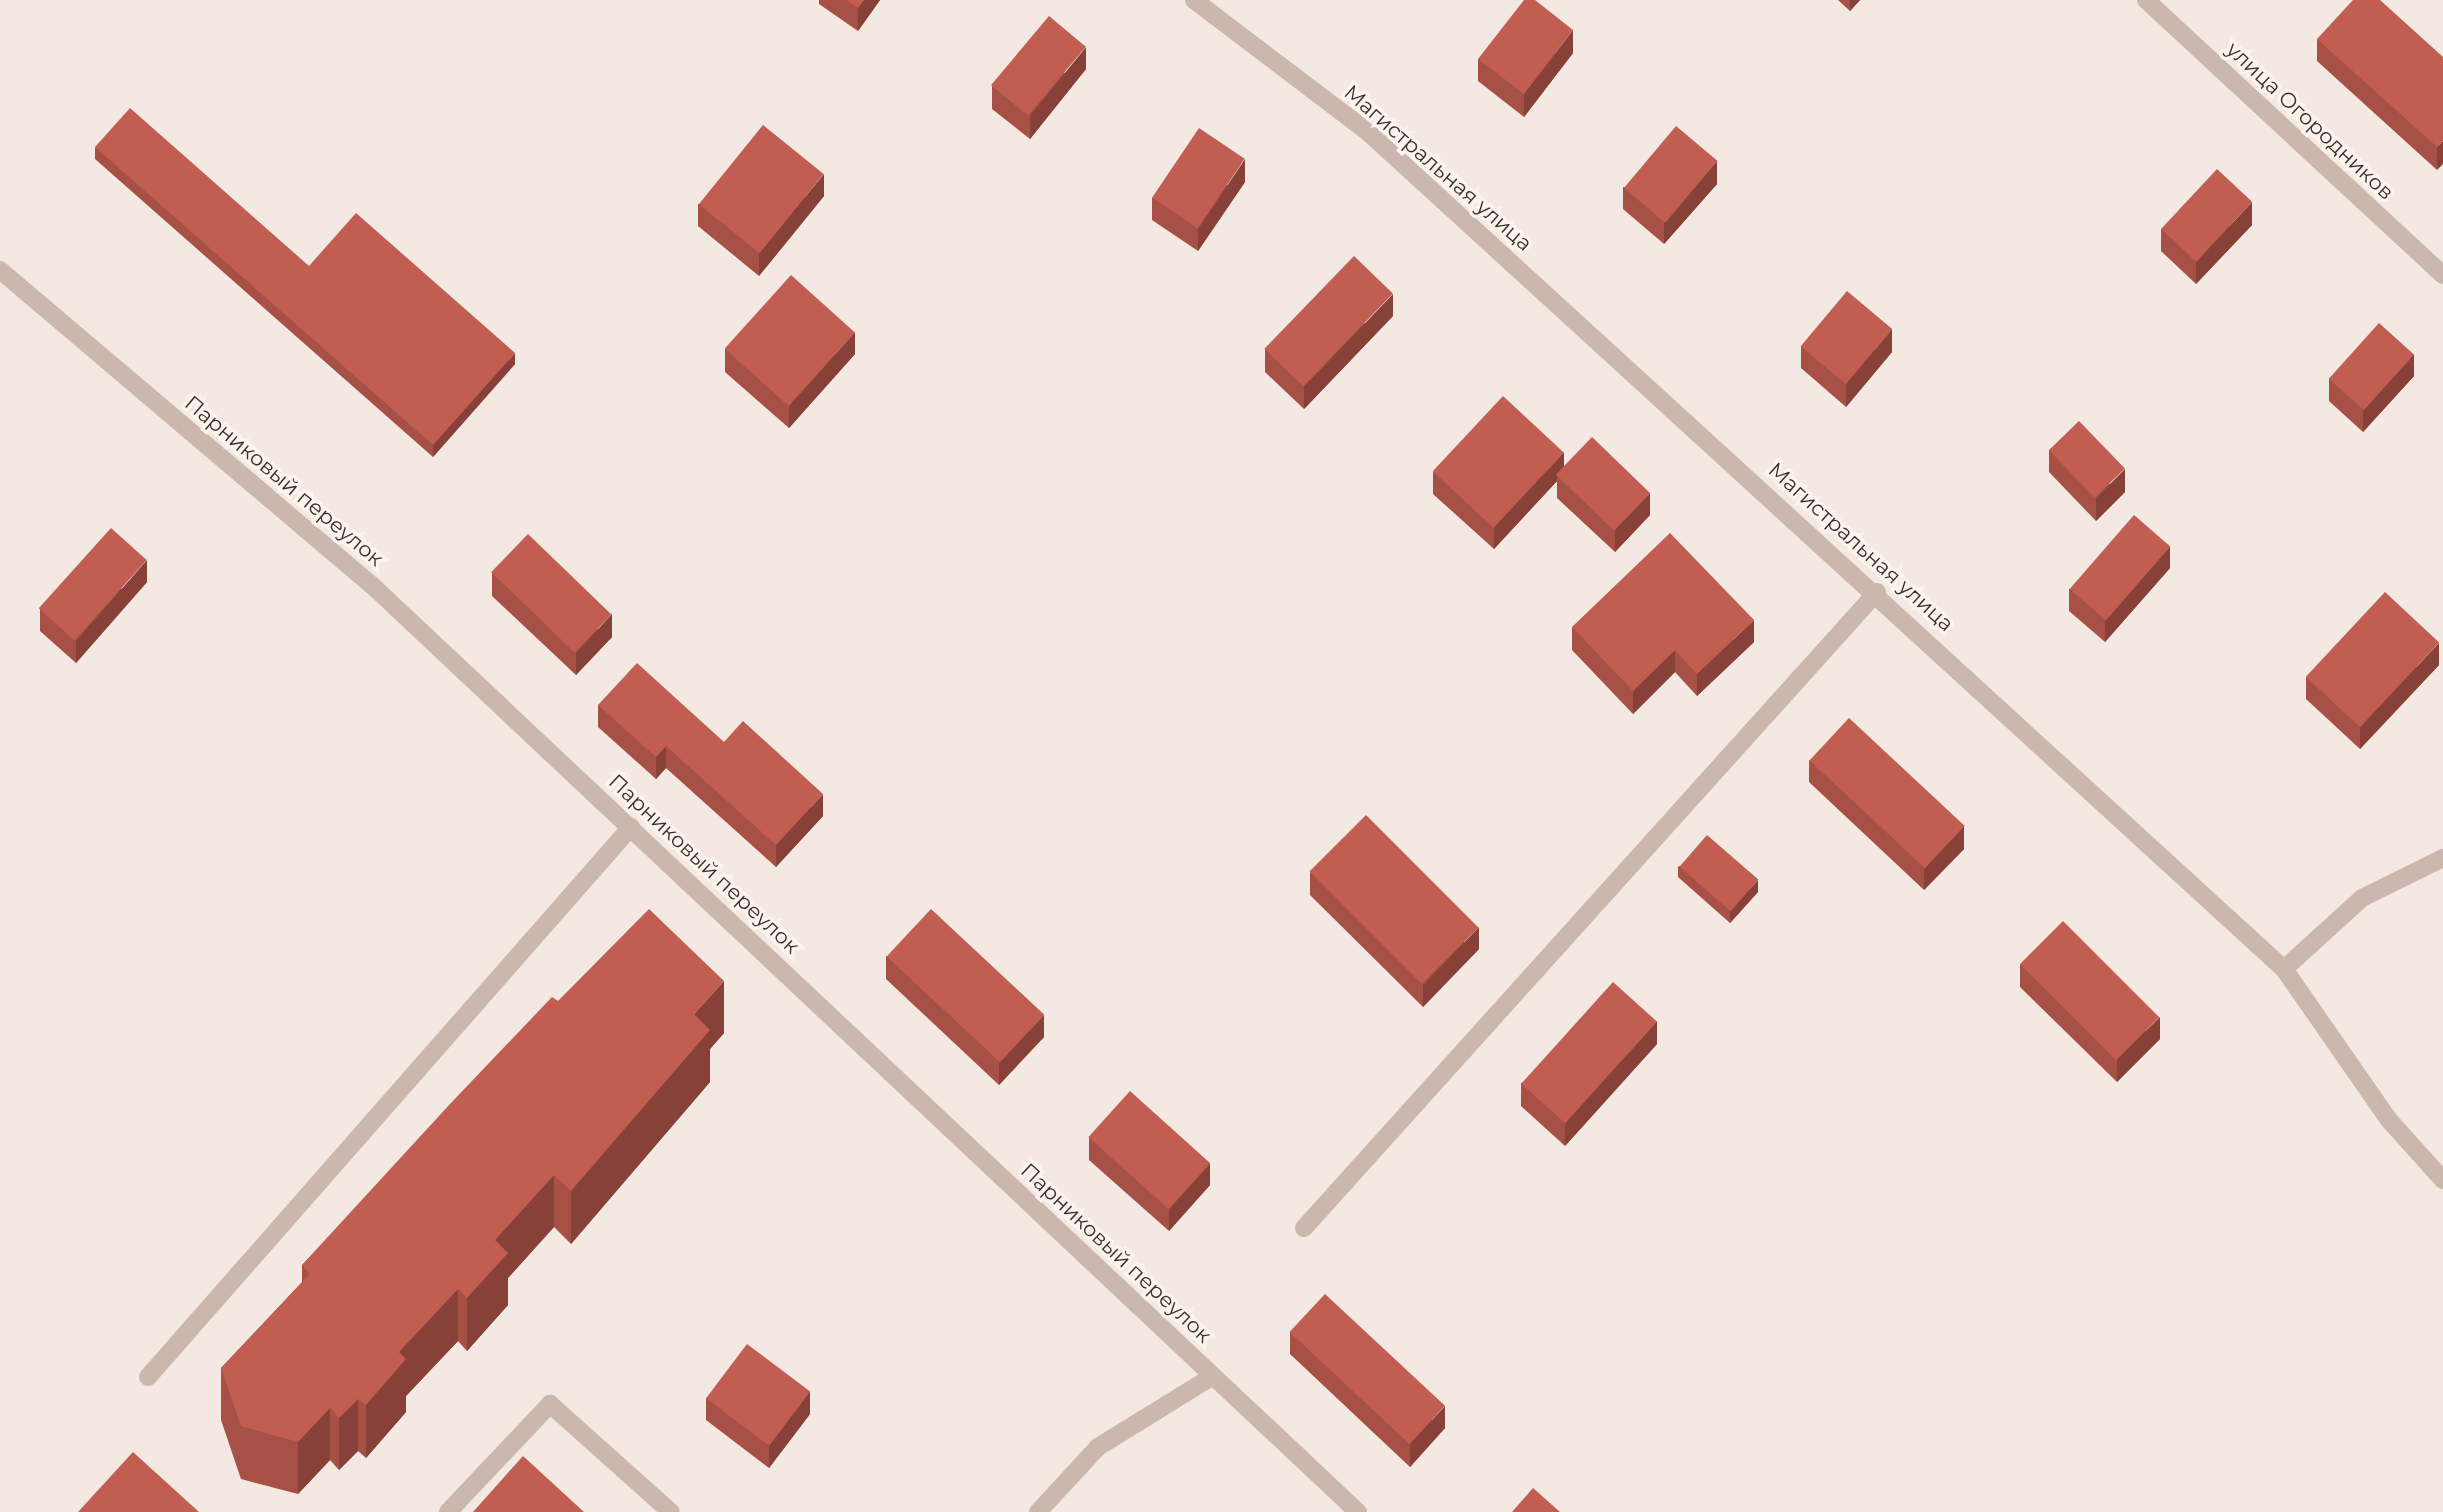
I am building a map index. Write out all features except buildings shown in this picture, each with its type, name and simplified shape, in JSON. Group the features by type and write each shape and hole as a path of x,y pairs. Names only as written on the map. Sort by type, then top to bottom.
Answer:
{"street":[{"name":"Магистральная улица","path":"1194,0 1369,133 1877,592 2284,969 2389,1120 2443,1181"},
{"name":"улица Огородников","path":"2146,0 2443,275"},
{"name":"Парниковый переулок","path":"0,270 376,589 1358,1512"},
{"path":"1304,1228 1877,592"},
{"path":"148,1377 631,827"},
{"path":"2284,969 2362,898 2443,858"},
{"path":"1038,1512 1098,1447 1213,1376"},
{"path":"448,1512 550,1404 671,1512"}]}
